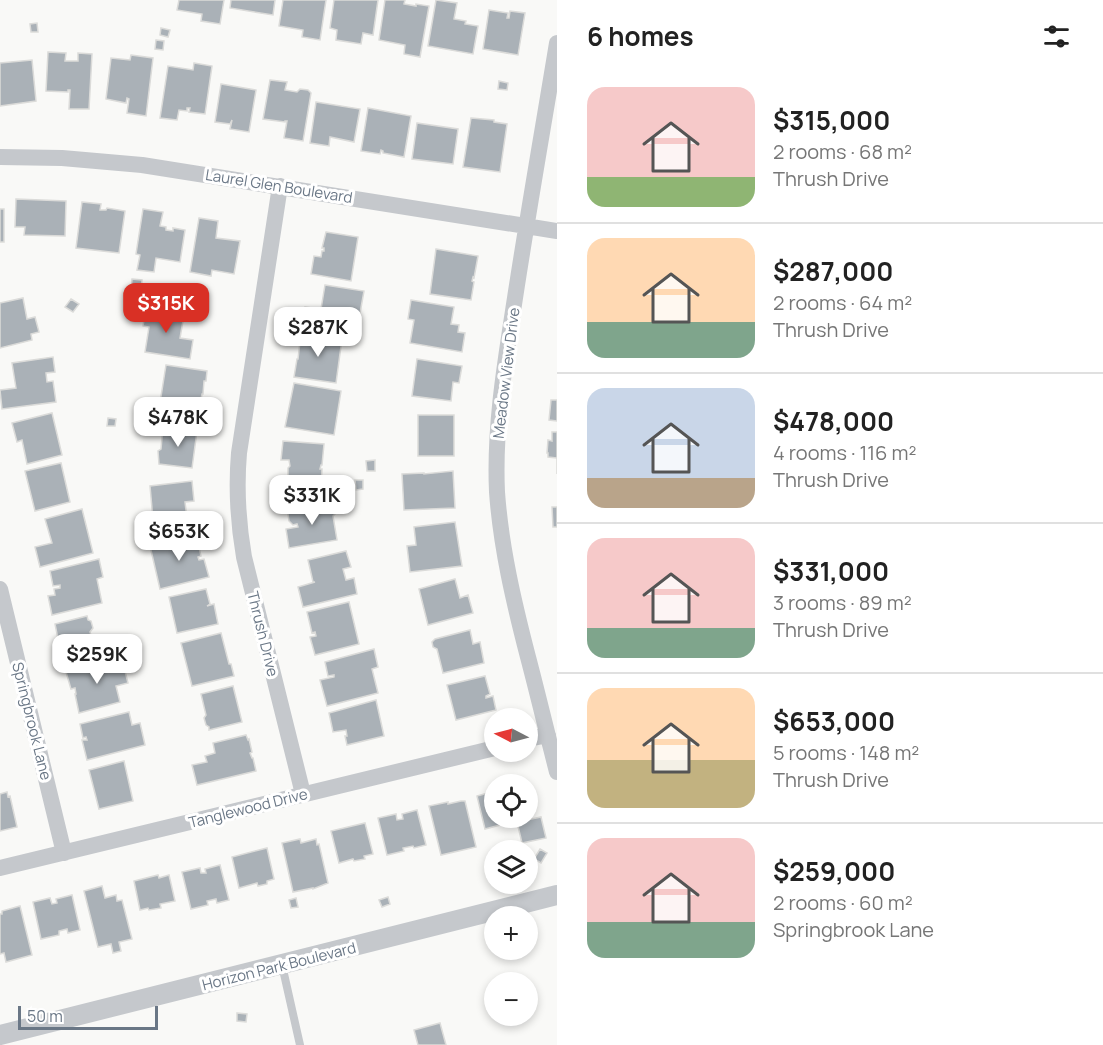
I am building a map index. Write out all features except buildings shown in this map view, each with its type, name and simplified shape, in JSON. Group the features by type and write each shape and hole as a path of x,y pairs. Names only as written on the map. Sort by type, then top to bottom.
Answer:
{"street":[{"name":"Meadow View Drive","path":"557,42 502,386 498,421 497,491 505,561 557,771"},
{"name":"Laurel Glen Boulevard","path":"0,157 62,158 142,165 557,231"},
{"name":"Thrush Drive","path":"280,186 239,453 237,505 244,557 303,794"},
{"name":"Springbrook Lane","path":"0,589 64,853"},
{"path":"538,738 548,735"},
{"name":"Tanglewood Drive","path":"0,868 484,751"},
{"name":"Horizon Park Boulevard","path":"0,1035 557,895"}],"lane":[{"path":"282,965 300,1045"}]}
